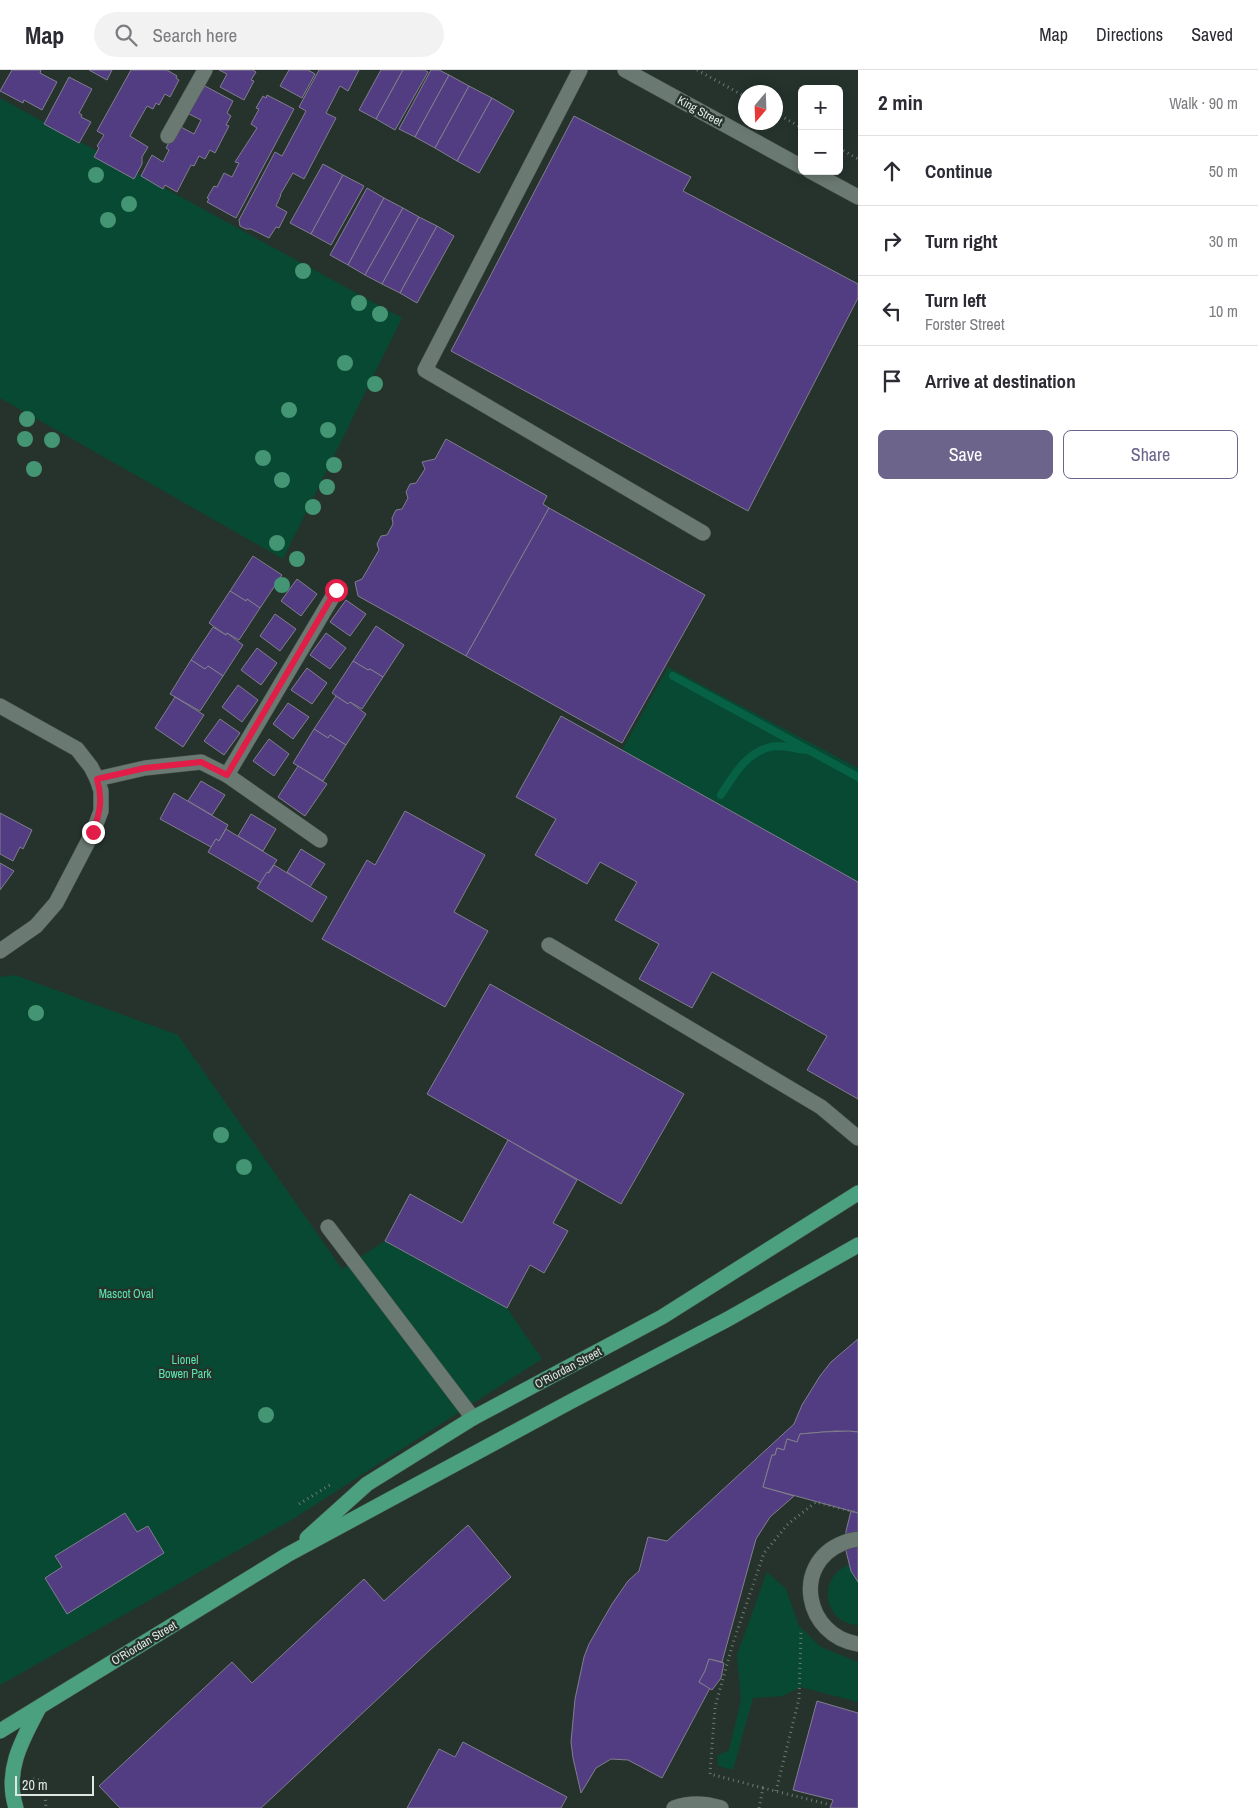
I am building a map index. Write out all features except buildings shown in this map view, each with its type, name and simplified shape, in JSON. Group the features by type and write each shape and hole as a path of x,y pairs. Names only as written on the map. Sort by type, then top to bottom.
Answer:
{"main road":[{"name":"O'Riordan Street","path":"287,1555 367,1484 473,1418 662,1317 858,1193"},
{"name":"O'Riordan Street","path":"0,1731 287,1555 550,1412 728,1319 858,1245"},
{"path":"16,1808 12,1788 15,1760 22,1741 40,1707"}],"street":[{"path":"168,136 205,70"},
{"path":"580,70 425,370 703,533"},
{"name":"King Street","path":"625,70 798,165"},
{"path":"817,175 858,198"},
{"path":"227,775 336,590"},
{"path":"0,706 77,749 91,767 97,779 101,811 93,832 56,903 36,926 0,951"},
{"path":"97,779 145,768 201,762 227,775 320,840"},
{"path":"549,945 821,1107 858,1138"},
{"path":"328,1227 473,1418"},
{"path":"858,1539 843,1542 828,1552 817,1565 811,1582 810,1599 816,1615 826,1629 840,1639 858,1644"},
{"path":"674,1808 685,1804 704,1804 721,1808"}],"path":[{"path":"698,70 738,92"},
{"path":"783,117 798,126"},
{"path":"843,150 858,159"},
{"path":"299,1504 340,1480"},
{"path":"831,1805 710,1774 715,1707 764,1553 788,1524 816,1502 858,1513"},
{"path":"776,1791 799,1698 802,1622"},
{"path":"44,1781 46,1808"},
{"path":"759,1808 763,1788"}],"green space":[{"path":"0,98 402,318 283,559 0,398"},
{"path":"668,667 858,768 858,882 622,750"},
{"name":"Lionel Bowen Park","path":"15,975 178,1035 342,1269 385,1241 507,1308 542,1359 293,1519 0,1685 0,977"},
{"path":"851,1564 858,1566 858,1625 846,1623 838,1617 831,1609 828,1599 828,1589 832,1579 840,1570"},
{"path":"767,1572 786,1589 799,1626 821,1647 858,1662 858,1702 801,1687 783,1696 753,1698 733,1770 718,1766 717,1756 729,1750 741,1700 737,1655"}],"waterway":[{"path":"673,676 858,777"},
{"path":"721,795 737,771 751,756 759,751 778,746 805,750"}],"route":[{"path":"93,832 101,811 97,779 145,768 201,762 227,775 336,590"}],"park label":[{"name":"Mascot Oval","path":"126,1294"}]}
